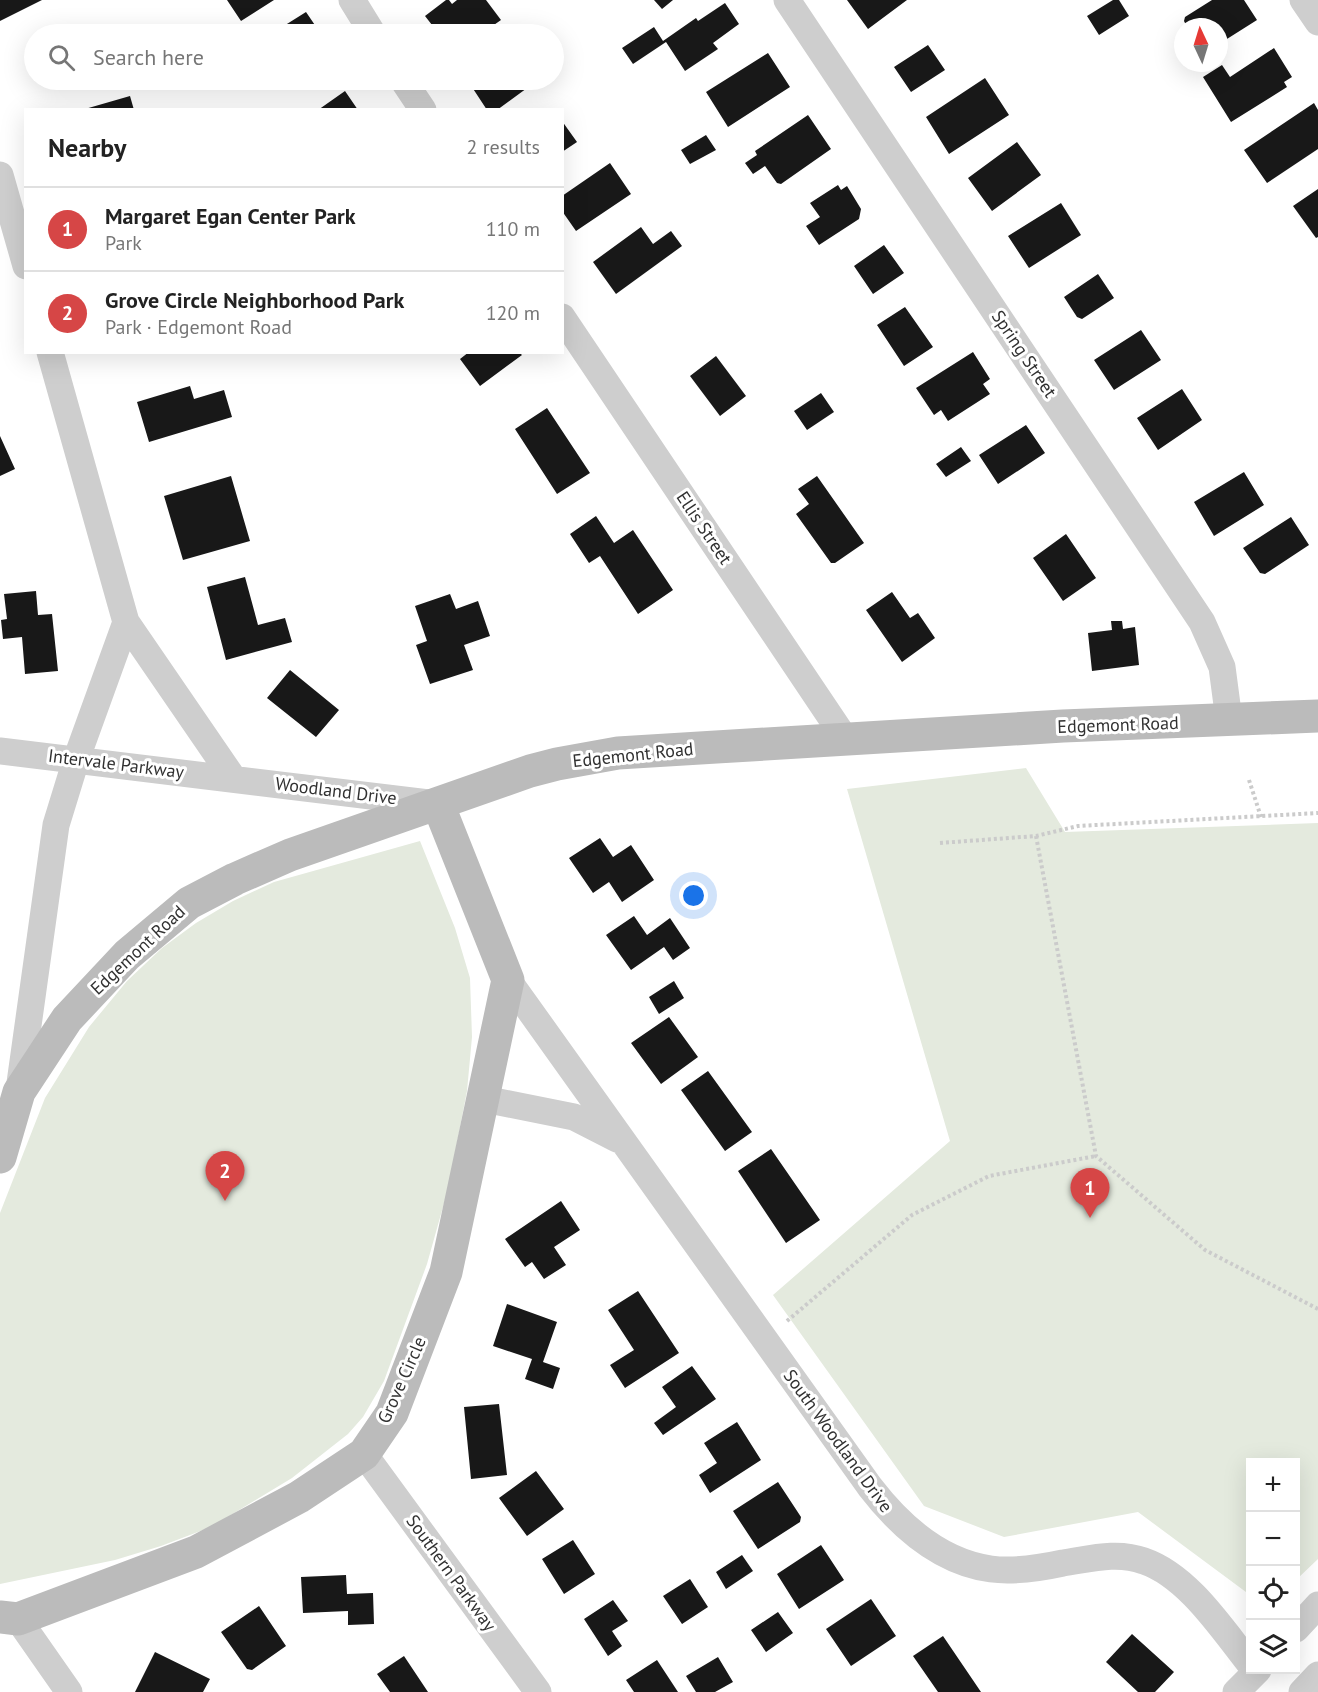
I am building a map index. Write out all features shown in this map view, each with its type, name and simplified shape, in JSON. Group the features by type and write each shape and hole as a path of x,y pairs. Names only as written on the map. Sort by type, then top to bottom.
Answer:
{"street":[{"path":"352,0 367,24"},
{"name":"Spring Street","path":"787,0 1202,622 1222,667 1229,720"},
{"path":"1303,0 1318,22"},
{"path":"410,90 422,108"},
{"path":"0,175 24,259"},
{"name":"Ellis Street","path":"564,320 846,740"},
{"path":"51,354 126,622 233,778"},
{"path":"19,1092 56,825 76,760 126,622"},
{"name":"Edgemont Road","path":"0,1157 19,1092 67,1019 127,955 189,903 235,879 290,855 530,771 583,758 618,753 1063,726 1318,716"},
{"name":"Intervale Parkway","path":"0,751 233,778"},
{"name":"Woodland Drive","path":"233,778 438,804"},
{"path":"438,804 508,980"},
{"name":"Grove Circle","path":"9,1618 196,1552 299,1497 364,1454 392,1413 446,1272 508,980"},
{"name":"South Woodland Drive","path":"508,980 880,1501 903,1525 919,1538 955,1558 991,1569 1037,1568 1100,1557 1131,1557 1145,1561 1160,1568 1189,1590 1246,1660"},
{"name":"South Woodland Drive","path":"484,1099 574,1117 610,1134 623,1143"},
{"name":"Southern Parkway","path":"364,1454 538,1692"},
{"path":"1300,1625 1318,1605"},
{"path":"9,1618 69,1692"},
{"path":"1236,1692 1256,1674"},
{"path":"1302,1692 1318,1675"}],"path":[{"path":"1249,780 1261,817"},
{"path":"940,843 1036,836 1078,826 1318,813"},
{"path":"1036,836 1096,1156 1205,1250 1318,1309"},
{"path":"765,1341 912,1215 989,1176 1096,1156"}],"shaded area":[{"path":"1026,768 1065,832 1318,823 1318,1559 1300,1576 1300,1458 1246,1458 1246,1592 1138,1512 1004,1537 924,1506 773,1295 950,1141 847,789"},
{"path":"420,841 455,928 470,978 472,1037 467,1091 448,1189 427,1264 384,1381 363,1417 348,1434 292,1478 211,1527 115,1560 0,1584 0,1213 45,1098 89,1027 127,981 162,948 196,923 233,901 274,882"}],"building":[{"path":"0,0 42,0 0,21"},
{"path":"227,0 274,0 241,21"},
{"path":"446,0 452,4 457,0 486,0 501,20 495,24 431,24 425,16"},
{"path":"654,0 673,0 662,9"},
{"path":"847,0 907,0 868,29"},
{"path":"1113,0 1119,0 1129,16 1099,35 1087,16"},
{"path":"1212,0 1244,0 1257,20 1228,38 1228,18 1185,17"},
{"path":"725,3 739,24 713,43 718,49 685,71 666,42 633,64 622,48 654,27 663,41 696,18 698,21"},
{"path":"306,12 314,24 287,24"},
{"path":"928,45 945,70 911,92 894,67"},
{"path":"1274,48 1292,77 1284,82 1287,87 1231,122 1203,77 1211,72 1227,72 1230,77"},
{"path":"768,53 790,87 728,127 706,92"},
{"path":"985,78 1009,115 949,154 926,117"},
{"path":"474,90 524,90 500,108 486,108"},
{"path":"345,91 357,108 321,108"},
{"path":"130,96 133,108 88,108"},
{"path":"1314,103 1318,110 1318,149 1267,183 1244,150"},
{"path":"808,115 831,149 781,184 777,183 765,166 753,174 745,163 757,155 755,151"},
{"path":"564,124 577,142 564,151"},
{"path":"706,135 716,150 690,164 681,150"},
{"path":"1017,142 1041,175 992,211 968,178"},
{"path":"610,163 631,194 576,231 564,214 564,195"},
{"path":"838,185 841,190 847,186 861,209 859,219 819,245 806,226 820,217 810,203"},
{"path":"1318,189 1318,237 1316,238 1293,206"},
{"path":"1061,203 1081,235 1029,268 1008,236"},
{"path":"641,227 653,244 671,231 682,246 616,294 593,262"},
{"path":"884,245 904,273 873,294 854,266"},
{"path":"1098,274 1114,298 1082,319 1077,317 1064,297"},
{"path":"905,307 933,347 904,366 877,325"},
{"path":"1141,330 1161,360 1114,390 1094,360"},
{"path":"973,352 990,379 983,384 990,394 948,421 941,410 934,415 916,388"},
{"path":"466,354 522,355 480,386 460,359"},
{"path":"716,356 746,396 720,416 690,376"},
{"path":"190,386 194,399 224,390 232,417 149,442 137,402"},
{"path":"1182,389 1202,420 1158,450 1137,418"},
{"path":"821,393 834,412 807,430 794,411"},
{"path":"547,408 590,473 557,494 515,429"},
{"path":"1026,425 1045,453 998,484 979,455"},
{"path":"0,436 15,469 0,476"},
{"path":"961,447 971,461 946,477 936,464"},
{"path":"1244,472 1264,505 1214,536 1194,502"},
{"path":"231,476 250,541 183,560 164,496"},
{"path":"817,476 864,543 835,563 831,563 796,514 809,504 798,489"},
{"path":"596,516 614,543 633,530 673,590 638,614 600,556 589,563 570,534"},
{"path":"1291,517 1309,545 1265,574 1260,573 1243,548"},
{"path":"1066,534 1096,578 1063,601 1033,558"},
{"path":"245,577 258,625 285,618 292,642 226,660 207,587"},
{"path":"36,591 38,615 52,614 58,671 25,674 22,637 3,639 1,620 7,619 4,594"},
{"path":"892,592 910,618 918,613 935,638 902,662 866,610"},
{"path":"450,594 456,609 478,601 490,636 464,645 473,670 430,684 416,645 427,641 415,606"},
{"path":"1111,621 1122,621 1123,629 1135,627 1139,665 1092,671 1088,633 1112,630"},
{"path":"290,670 339,710 316,737 267,698"},
{"path":"600,838 613,857 631,845 654,880 622,902 609,882 593,893 569,858"},
{"path":"634,916 647,935 670,918 690,948 673,960 664,947 631,970 606,935"},
{"path":"674,981 684,998 659,1014 649,997"},
{"path":"669,1017 698,1057 661,1084 631,1043"},
{"path":"708,1071 752,1132 725,1151 681,1090"},
{"path":"771,1149 820,1220 786,1243 738,1171"},
{"path":"561,1201 580,1230 554,1247 566,1265 544,1279 532,1262 525,1267 505,1239"},
{"path":"638,1291 679,1353 625,1388 610,1365 634,1350 608,1310"},
{"path":"507,1304 557,1322 543,1362 560,1368 553,1389 525,1379 532,1359 493,1346"},
{"path":"692,1366 716,1399 663,1435 654,1423 676,1407 662,1387"},
{"path":"499,1404 507,1475 471,1479 464,1407"},
{"path":"737,1422 761,1460 710,1493 699,1475 717,1463 704,1443"},
{"path":"536,1471 564,1509 527,1536 499,1498"},
{"path":"778,1482 801,1517 800,1522 758,1549 733,1511"},
{"path":"573,1540 595,1574 564,1594 542,1559"},
{"path":"821,1545 844,1580 799,1609 777,1574"},
{"path":"742,1555 753,1571 726,1589 716,1572"},
{"path":"346,1575 347,1594 373,1593 374,1624 348,1625 348,1611 303,1613 301,1577"},
{"path":"690,1579 708,1607 682,1624 663,1596"},
{"path":"871,1599 896,1636 851,1666 826,1629"},
{"path":"613,1600 628,1621 612,1631 622,1646 608,1656 584,1619"},
{"path":"259,1606 286,1646 252,1670 247,1669 221,1632"},
{"path":"778,1612 793,1633 766,1652 751,1630"},
{"path":"1132,1634 1174,1672 1155,1692 1138,1692 1106,1662"},
{"path":"943,1636 981,1692 938,1692 913,1656"},
{"path":"155,1652 210,1679 203,1692 135,1692"},
{"path":"404,1656 428,1692 390,1692 377,1674"},
{"path":"718,1657 733,1682 715,1692 696,1692 686,1676"},
{"path":"657,1660 678,1692 634,1692 626,1680"}],"place":[{"name":"Grove Circle Neighborhood Park","path":"225,1201"},
{"name":"Margaret Egan Center Park","path":"1090,1218"}]}
